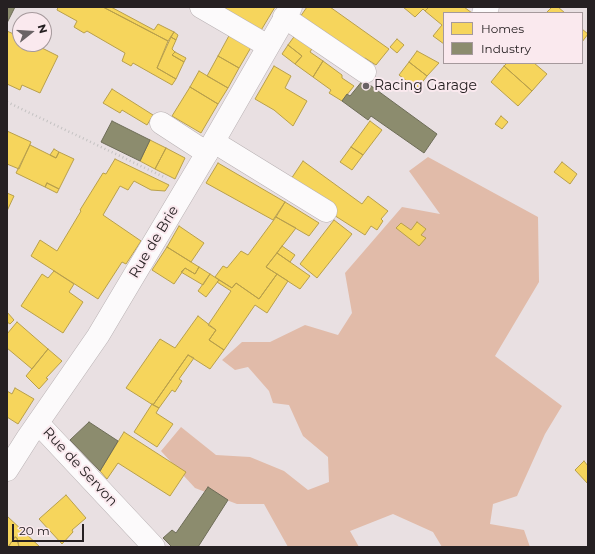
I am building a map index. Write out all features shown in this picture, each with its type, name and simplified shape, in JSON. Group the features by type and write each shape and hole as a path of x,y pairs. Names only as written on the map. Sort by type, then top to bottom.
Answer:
{"street":[{"path":"200,7 268,46"},
{"path":"288,12 365,72"},
{"name":"Rue de Brie","path":"7,470 38,422 98,336 141,261 211,147 288,12"},
{"path":"161,123 211,147 326,211"},
{"name":"Rue de Servon","path":"38,422 154,547"}],"path":[{"path":"7,102 186,188"}],"shaded area":[{"path":"428,157 538,217 539,282 495,356 562,406 545,434 517,496 493,504 490,524 524,530 530,547 442,547 433,532 393,514 350,531 359,547 288,547 264,504 237,504 195,488 161,451 181,427 216,455 250,457 284,471 308,490 329,482 328,457 303,436 289,405 273,403 269,391 248,367 235,370 222,360 242,342 270,342 305,325 338,335 352,313 345,273 402,207 440,214 409,171"}],"building: Homes":[{"path":"58,7 103,7 168,41 157,68 176,79 172,85 133,63 131,66 122,61 125,53 87,31 84,33 74,27 77,21 57,10"},
{"path":"103,7 111,7 154,30 158,24 174,32 168,41"},
{"path":"223,7 275,7 260,32"},
{"path":"307,7 330,7 389,49 376,65 365,58 362,60 300,17"},
{"path":"403,7 429,7 425,11 423,9 415,17"},
{"path":"429,7 464,7 471,12 443,12 443,43 433,36 442,25 425,11"},
{"path":"552,7 558,7 564,12 547,12"},
{"path":"583,30 588,34 583,41"},
{"path":"7,31 12,33 12,52 50,52 58,56 40,93 22,85 20,90 7,84"},
{"path":"174,32 178,35 176,40 171,37"},
{"path":"231,32 253,44 239,68 218,56"},
{"path":"296,34 313,47 310,52 323,61 313,77 295,64 302,56 288,45"},
{"path":"171,37 176,40 172,49 175,52 172,55 184,62 176,79 157,68"},
{"path":"397,39 404,45 397,53 390,47"},
{"path":"288,45 302,56 295,64 282,54"},
{"path":"417,51 439,63 427,76 409,62"},
{"path":"175,52 186,58 184,62 172,55"},
{"path":"218,56 239,68 228,88 207,76"},
{"path":"323,61 342,75 342,78 354,86 342,101 329,93 331,90 313,77"},
{"path":"409,62 427,76 417,89 399,75"},
{"path":"506,64 535,64 547,74 532,91 504,66"},
{"path":"274,66 291,76 285,88 307,101 293,126 274,110 255,99"},
{"path":"504,66 532,91 518,106 491,82"},
{"path":"199,71 228,88 218,104 190,87"},
{"path":"190,87 218,104 201,133 172,116"},
{"path":"112,89 153,115 147,125 122,110 120,113 103,103"},
{"path":"501,116 508,122 502,129 495,124"},
{"path":"370,121 382,130 363,155 351,147"},
{"path":"7,131 31,142 19,169 7,164"},
{"path":"150,140 166,148 155,169 140,161"},
{"path":"30,145 56,158 59,152 74,159 59,189 47,183 45,187 16,173"},
{"path":"351,147 363,155 352,170 340,162"},
{"path":"166,148 185,158 175,179 155,169"},
{"path":"54,149 59,152 56,158 50,155"},
{"path":"115,159 169,185 165,191 151,190 134,181 128,190 120,186 103,215 141,241 126,264 122,262 98,299 31,256 40,240 57,251 103,173 106,174"},
{"path":"303,161 362,204 368,196 388,211 381,219 383,221 377,230 371,226 365,235 287,185"},
{"path":"562,162 577,174 570,184 554,172"},
{"path":"218,163 285,202 273,220 206,183"},
{"path":"47,183 59,189 57,193 45,187"},
{"path":"7,193 14,196 7,211"},
{"path":"285,202 319,223 309,236 276,217"},
{"path":"276,217 296,228 266,267 277,274 259,299 236,283 232,288 215,277 223,266 227,268 241,251 248,255"},
{"path":"334,220 352,234 317,278 300,264"},
{"path":"417,222 426,229 421,235 426,238 419,246 396,228 401,223 411,230"},
{"path":"179,226 204,243 191,262 167,247"},
{"path":"282,246 295,255 290,262 277,253"},
{"path":"167,247 199,267 195,274 185,268 174,284 152,270"},
{"path":"277,253 310,276 300,289 266,267"},
{"path":"199,267 210,274 203,285 181,272 185,268 195,274"},
{"path":"54,271 74,284 69,292 83,302 63,333 21,306 42,274 48,278"},
{"path":"210,274 219,280 206,297 198,291"},
{"path":"277,274 288,281 267,313 255,305 224,350 209,340 216,330 208,325 231,291 217,282 219,280 232,288 236,283 259,299"},
{"path":"7,312 14,320 10,324 7,322"},
{"path":"198,316 216,330 209,340 224,350 210,369 188,355 153,405 126,388 160,339 175,348"},
{"path":"17,322 48,349 32,369 7,348 7,334"},
{"path":"48,349 62,361 46,378 48,379 39,389 26,376"},
{"path":"188,355 194,358 179,379 182,381 175,392 172,390 159,408 153,405"},
{"path":"15,388 34,399 18,424 7,417 7,391 12,394"},
{"path":"152,404 159,408 156,413 173,424 157,447 134,432"},
{"path":"124,432 186,472 170,496 118,463 107,479 100,471"},
{"path":"584,461 588,466 588,484 575,470"},
{"path":"66,495 86,518 72,530 73,532 62,544 39,519"},
{"path":"7,516 40,547 19,547 17,538 15,537 7,547"},
{"path":"15,537 17,538 19,547 8,547"}],"building: Industry":[{"path":"7,7 15,7 12,12 7,23"},
{"path":"363,80 437,134 424,153 371,116 368,120 342,101 347,94 350,96"},
{"path":"112,121 150,140 140,161 101,142"},
{"path":"89,422 118,441 100,471 70,440"},
{"path":"208,487 228,500 198,547 172,547 163,538 172,530 176,533"}],"place":[{"name":"Racing Garage","path":"366,86"}]}
